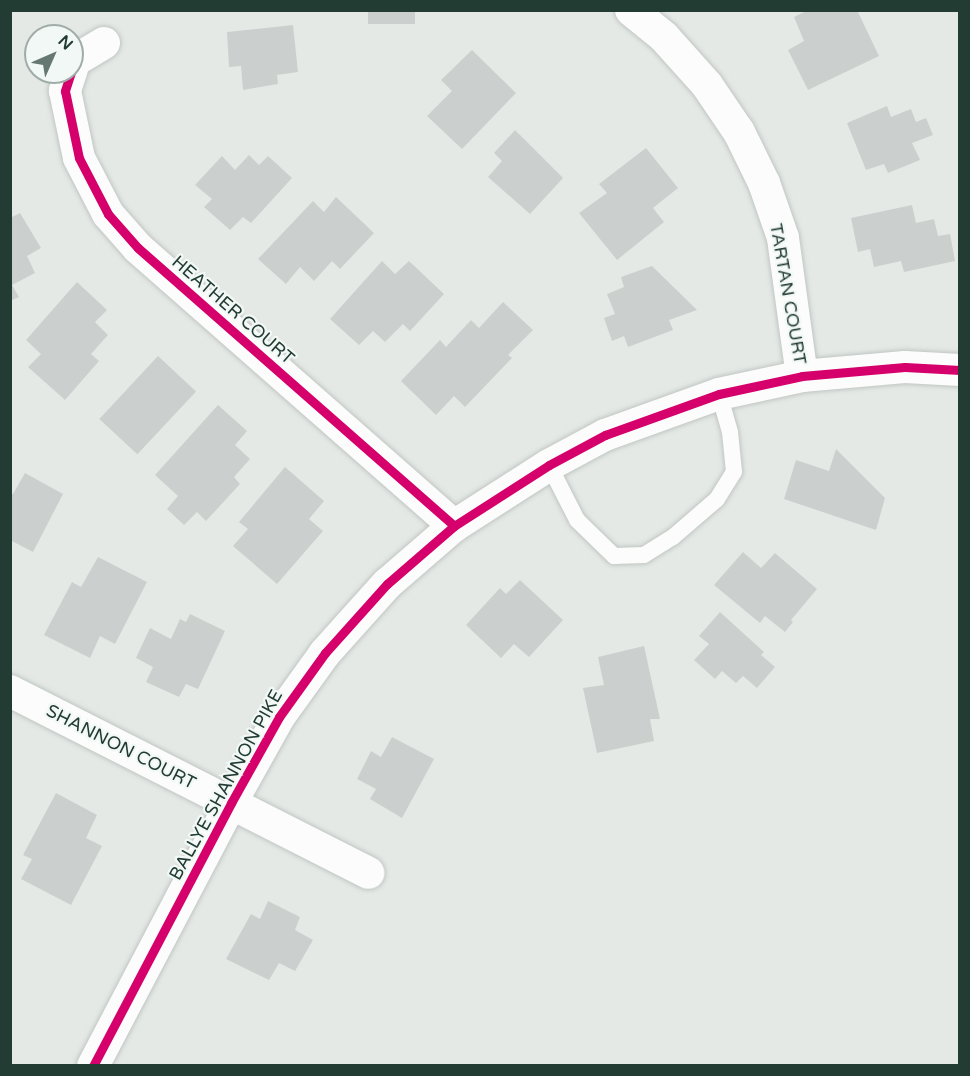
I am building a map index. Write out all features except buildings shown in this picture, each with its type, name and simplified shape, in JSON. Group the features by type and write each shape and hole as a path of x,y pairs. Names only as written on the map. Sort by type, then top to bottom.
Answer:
{"street":[{"name":"TARTAN COURT","path":"631,10 664,37 707,85 739,132 764,183 783,237 802,376"},
{"name":"HEATHER COURT","path":"84,55 104,43"},
{"name":"HEATHER COURT","path":"67,84 65,91 79,158 108,214 138,248 454,526"},
{"name":"BALLYE SHANNON PIKE","path":"93,1065 279,717 325,653 387,584 454,526 549,465 605,435 719,394 802,376 905,367 960,370"},
{"name":"SHANNON COURT","path":"10,691 368,873"}],"lane":[{"path":"549,465 578,520 614,556 644,555 673,537 717,499 734,472 730,432 719,394"}],"cycle path":[{"path":"67,84 65,91 79,158 108,214 138,248 454,526"},
{"path":"93,1066 231,803 279,717 325,653 387,584 454,526 549,465 605,435 719,394 802,376 905,367 960,370"}]}
